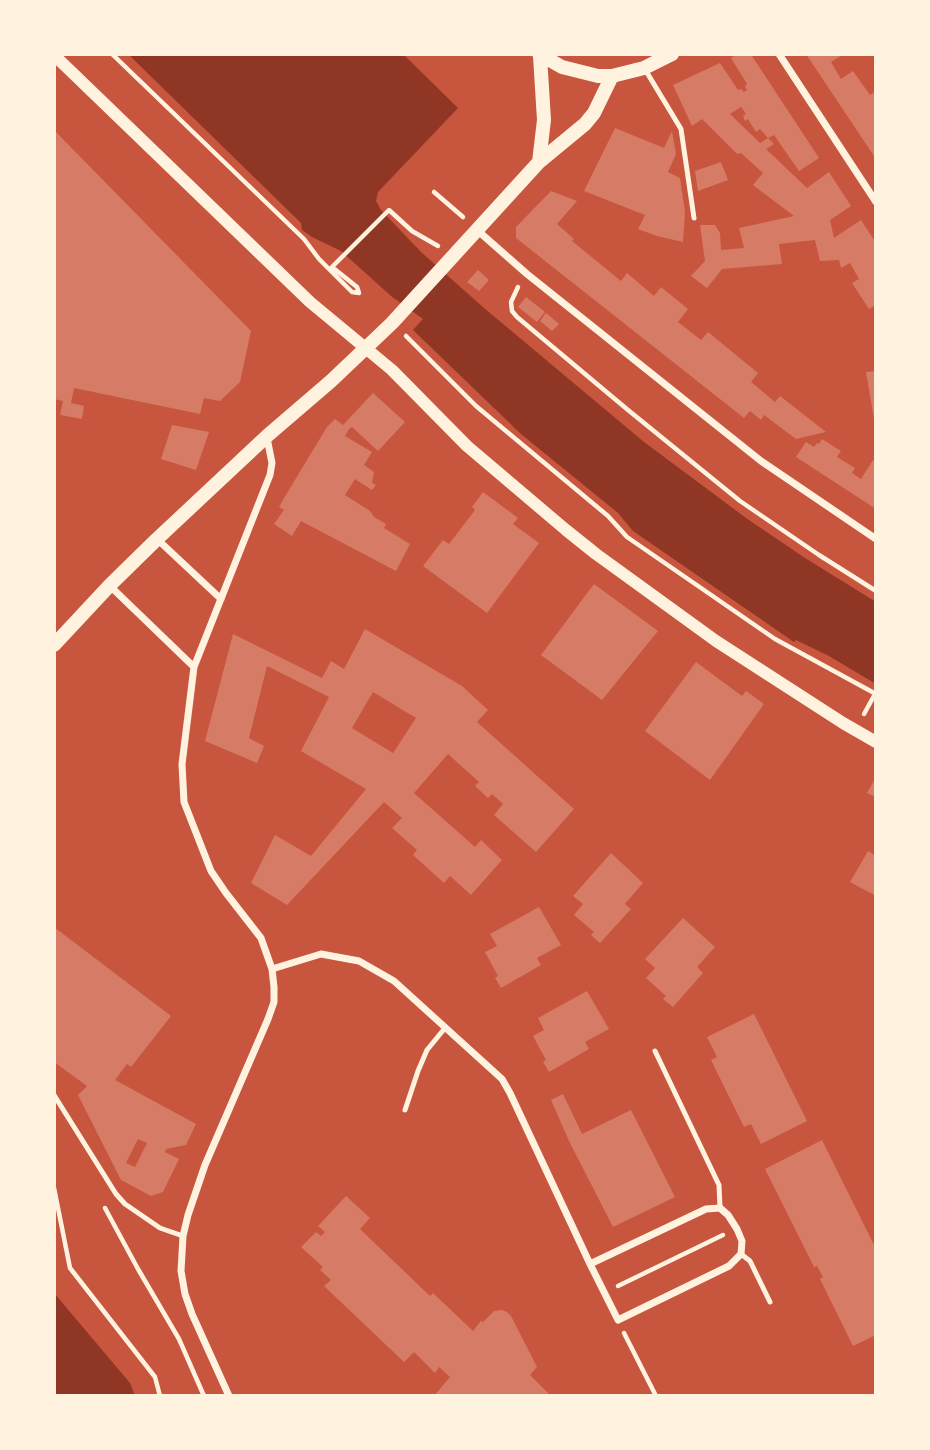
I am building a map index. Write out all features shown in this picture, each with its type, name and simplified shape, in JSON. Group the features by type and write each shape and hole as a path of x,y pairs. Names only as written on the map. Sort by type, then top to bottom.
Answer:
{"main road":[{"path":"539,55 562,67 585,74 612,76 644,68 669,55"},
{"path":"539,55 544,120 539,162"},
{"path":"54,645 157,539 267,436 331,382 392,323 539,162 585,124 594,113 612,76"}],"street":[{"path":"779,54 876,202"},
{"path":"54,55 310,302 391,370 467,446 596,554 716,641 876,742"},
{"path":"477,229 527,274 761,461 876,538"},
{"path":"229,1396 185,1294 181,1271 183,1236 205,1165 268,1019 274,1002 274,987 272,969 261,938 211,871 184,802 182,764 194,667 270,475 272,463 267,436"},
{"path":"157,539 220,599"},
{"path":"110,585 194,667"},
{"path":"272,969 321,954 359,961 394,981 502,1079 510,1093 590,1264 618,1320 730,1266 741,1254 742,1241 728,1215 720,1208 706,1209 590,1264"}],"lane":[{"path":"644,68 681,129 694,218"},
{"path":"405,1110 427,1051 445,1028"},
{"path":"655,1051 719,1185 720,1208"},
{"path":"54,1095 125,1204 160,1227 183,1236"},
{"path":"741,1254 750,1261 770,1302"}],"path":[{"path":"112,54 304,239 319,259 352,292 359,293 357,288 332,267 389,210 412,232 449,260"},
{"path":"434,192 477,229"},
{"path":"527,274 511,302 512,311 517,317 740,500 876,591"},
{"path":"392,323 476,406 608,516 627,537 775,639 876,694 862,716"},
{"path":"54,1188 70,1268 155,1377 160,1396"},
{"path":"102,1203 179,1339 204,1396"},
{"path":"604,1293 737,1229"},
{"path":"618,1320 656,1396"}],"shaded area":[{"path":"128,54 403,54 458,108 378,192 376,201 381,210 421,252 484,308 644,442 746,518 876,602 876,684 829,656 796,640 794,642 633,531 618,513 521,434 413,330 423,319 391,296 341,251 302,230 301,223"},
{"path":"54,1293 130,1383 135,1396 54,1396"}],"building":[{"path":"738,54 752,56 819,158 799,171 774,135 768,138 774,144 766,149 807,188 829,172 851,206 830,220 834,238 861,220 876,243 876,305 869,309 852,283 859,279 850,263 841,268 839,260 820,261 815,240 779,244 782,264 722,269 707,288 691,276 705,261 700,225 715,225 720,233 721,250 744,248 739,228 794,216 753,185 763,173 741,153 737,154 702,119 692,126 673,85 720,63 738,90 744,92 747,90 747,84 731,58","holes":["741,107 746,114 743,116 745,121 748,119 756,132 760,129 768,138 760,143 730,114"]},
{"path":"806,54 844,54 831,62 841,79 853,71 870,95 876,91 876,159"},
{"path":"615,128 664,148 672,131 676,154 668,172 680,178 685,212 683,242 638,229 645,215 584,191"},
{"path":"54,130 251,331 240,382 220,401 204,398 200,414 74,388 71,403 84,406 82,419 60,415 63,401 54,399"},
{"path":"721,162 728,180 698,191 695,171"},
{"path":"551,191 577,201 557,224 574,239 572,241 621,281 627,273 654,296 661,287 688,309 678,322 701,340 708,332 758,373 751,382 775,402 780,396 826,432 796,439 764,415 761,420 750,411 744,418 516,238 516,227"},
{"path":"478,270 489,280 479,291 467,282"},
{"path":"526,297 545,312 537,322 518,307"},
{"path":"546,313 559,324 552,331 540,321"},
{"path":"876,371 876,418 874,419 866,372"},
{"path":"373,393 405,422 378,451 352,427 349,429 345,436 372,452 364,465 374,472 372,483 376,485 372,490 355,479 345,495 386,524 384,528 410,544 396,571 301,521 292,536 274,524 284,510 279,507 327,427 335,419 343,425"},
{"path":"172,425 209,432 196,470 161,459"},
{"path":"822,439 841,451 837,457 855,468 852,473 861,479 873,460 876,462 876,509 796,457 806,442 814,447"},
{"path":"483,492 518,518 513,524 539,543 487,613 423,566 443,540 449,544 475,510 472,507"},
{"path":"594,584 658,631 602,700 541,655"},
{"path":"365,629 462,686 488,710 477,722 574,809 536,852 494,815 503,804 492,794 488,798 475,786 479,782 448,754 414,793 475,847 481,840 502,860 471,895 450,876 444,883 413,855 417,850 392,828 402,818 384,802 287,905 251,883 275,835 311,856 366,789 301,751 329,697 267,666 249,738 264,746 257,763 205,741 233,634 322,678 331,661 344,669","holes":["373,692 416,718 393,753 352,728"]},
{"path":"696,662 742,696 746,691 764,704 710,780 645,731"},
{"path":"876,777 876,797 867,793"},
{"path":"868,851 876,856 876,896 850,882"},
{"path":"611,853 643,883 625,904 631,909 600,943 591,935 594,932 574,915 583,904 573,896"},
{"path":"539,907 561,945 537,958 541,965 501,988 495,978 498,976 485,952 497,946 490,934"},
{"path":"683,918 715,947 697,967 703,973 673,1007 663,999 666,996 646,978 655,968 645,959"},
{"path":"54,927 171,1016 131,1067 127,1064 115,1080 196,1124 186,1145 166,1149 165,1152 179,1159 163,1192 151,1196 121,1180 78,1095 87,1086 54,1062","holes":["138,1139 147,1143 135,1167 126,1163"]},
{"path":"587,991 609,1029 585,1042 589,1049 549,1072 543,1062 546,1060 533,1036 544,1030 538,1018"},
{"path":"754,1014 807,1121 761,1144 751,1124 744,1127 711,1060 717,1057 707,1037"},
{"path":"563,1094 582,1134 631,1110 675,1197 613,1227 551,1100"},
{"path":"822,1140 876,1249 876,1335 853,1346 820,1279 823,1277 817,1266 814,1267 765,1169"},
{"path":"346,1196 370,1218 360,1229 430,1296 433,1293 473,1331 494,1311 507,1312 537,1367 530,1375 551,1396 434,1396 450,1377 439,1367 435,1373 414,1352 404,1362 324,1286 331,1280 320,1270 323,1267 301,1247 316,1232 321,1236 325,1232 318,1226"}]}
